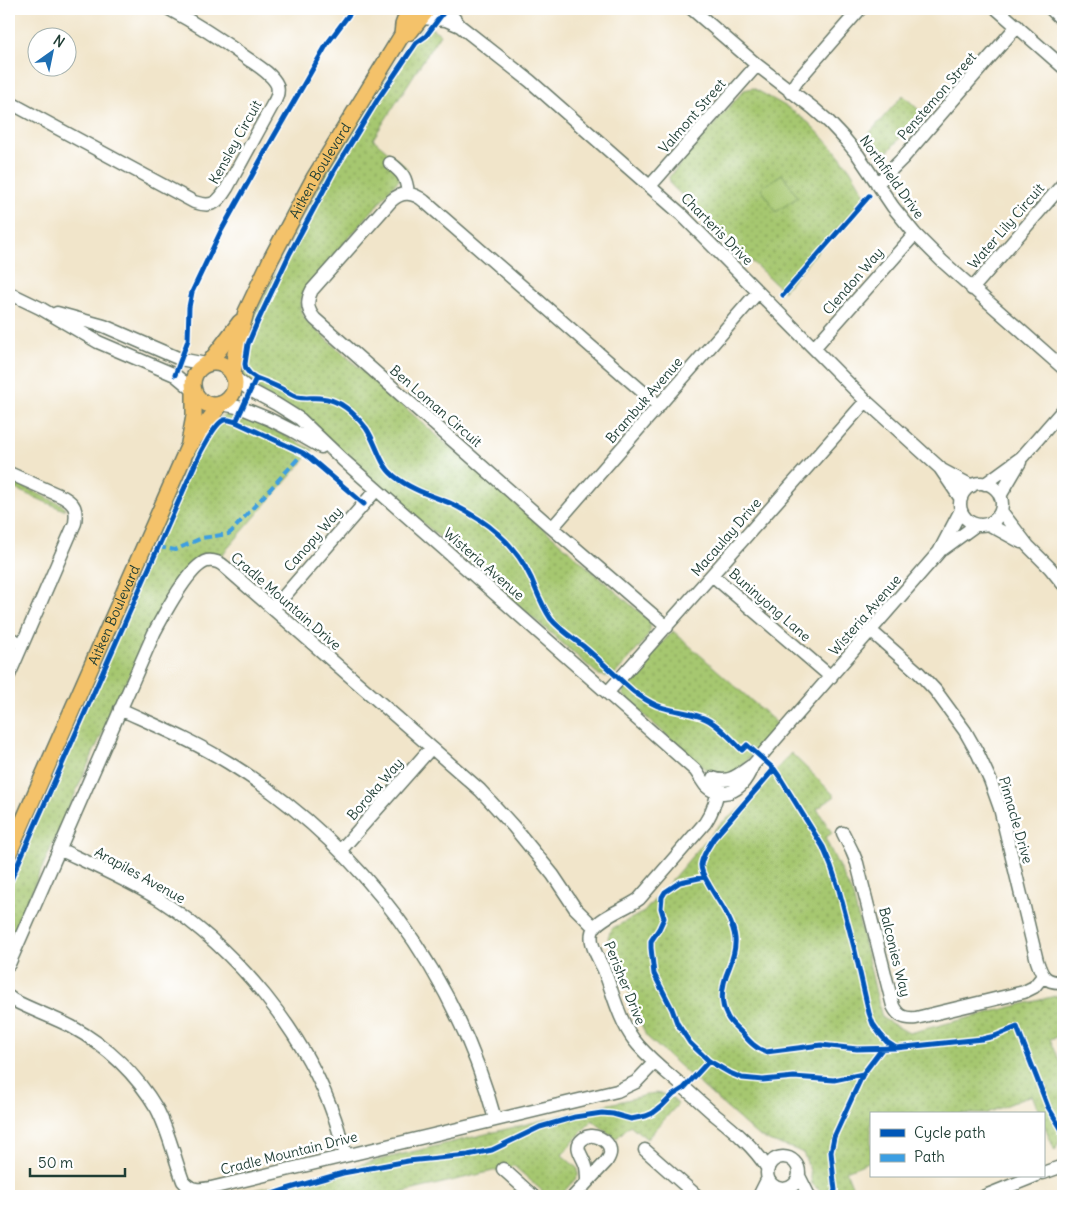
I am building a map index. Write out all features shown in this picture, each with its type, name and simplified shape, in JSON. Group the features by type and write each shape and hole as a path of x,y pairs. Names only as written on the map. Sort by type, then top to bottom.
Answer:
{"main road":[{"name":"Aitken Boulevard","path":"234,376 235,354 246,312 314,178 402,36 403,25 409,9"},
{"name":"Aitken Boulevard","path":"402,36 410,32 425,13"},
{"name":"Aitken Boulevard","path":"207,364 246,312"},
{"path":"207,364 221,364 230,370 234,376 235,384 232,396 227,401 214,406 202,402 194,392 193,378 200,367 207,364"},
{"name":"Aitken Boulevard","path":"9,852 188,447 194,416 194,392"},
{"name":"Aitken Boulevard","path":"188,447 221,404"},
{"name":"Aitken Boulevard","path":"9,833 39,783"}],"street":[{"name":"Kensley Circuit","path":"9,102 194,202 203,205 216,201 222,196 277,97 278,91 276,84 265,71 221,39 170,9"},
{"path":"448,9 460,26"},
{"name":"Northfield Drive","path":"692,9 756,65 812,108 844,138 869,170 893,207 915,234 972,289 1063,368"},
{"path":"790,92 797,81 860,9"},
{"path":"997,9 1063,67"},
{"path":"1051,9 1063,21"},
{"path":"425,13 460,26"},
{"name":"Charteris Drive","path":"460,26 530,80 681,214 866,401 940,468 972,486"},
{"name":"Penstemon Street","path":"877,184 902,159 1017,26"},
{"name":"Valmont Street","path":"650,186 756,65"},
{"path":"390,163 400,170 404,176 408,194 414,194 424,201 659,406"},
{"name":"Water Lily Circuit","path":"972,289 1063,184"},
{"name":"Ben Loman Circuit","path":"408,194 402,194 391,200 312,290 308,300 309,310 315,319 666,627"},
{"name":"Clendon Way","path":"814,348 915,234"},
{"name":"Brambuk Avenue","path":"552,528 758,292"},
{"path":"9,293 40,308 98,342 174,375 194,392"},
{"path":"40,308 104,326 180,359 207,364"},
{"name":"Wisteria Avenue","path":"234,376 250,390 300,419 376,490 695,770 706,786 719,787 753,765 940,552 982,524"},
{"name":"Macaulay Drive","path":"608,692 866,401"},
{"name":"Wisteria Avenue","path":"221,404 242,408 269,419 309,439 343,460"},
{"path":"1000,496 1022,457 1063,410"},
{"path":"986,484 1022,457"},
{"name":"Charteris Drive","path":"940,468 961,504"},
{"path":"9,473 70,501 76,511 75,523 9,675"},
{"path":"982,524 994,521 1002,506 1000,496 992,486 976,484 967,489 961,504 964,517 969,522 1001,530 1028,546"},
{"name":"Canopy Way","path":"273,609 376,490"},
{"name":"Wisteria Avenue","path":"940,552 961,504"},
{"path":"1001,511 1028,546 1063,584"},
{"name":"Cradle Mountain Drive","path":"9,964 120,709 161,620 190,575 199,565 207,561 221,564 480,790 513,826 553,875 575,908 594,927"},
{"name":"Buninyong Lane","path":"712,575 831,677"},
{"name":"Pinnacle Drive","path":"871,631 936,690 965,731 978,754 1000,808 1037,961 1043,976"},
{"path":"9,638 22,644"},
{"path":"120,709 177,735 228,762 284,801 318,829 365,876 385,900 438,979 470,1044 481,1072 495,1119"},
{"name":"Boroka Way","path":"340,851 432,748"},
{"name":"Perisher Drive","path":"719,787 715,804 705,823 644,894 632,904 610,915 594,927 592,939 593,946 623,1022 634,1041 655,1062 744,1139 760,1158 768,1174"},
{"name":"Balconies Way","path":"843,833 857,863 892,1006 898,1015 916,1018 1024,992 1034,987 1043,976"},
{"name":"Arapiles Avenue","path":"59,849 106,870 159,900 210,938 245,972 278,1013 313,1069 335,1118 346,1155"},
{"path":"1043,976 1053,982 1063,982"},
{"name":"Cradle Mountain Drive","path":"9,997 71,1026 118,1060 133,1076 157,1110 169,1137 183,1181 190,1188 201,1190 617,1090 636,1082 655,1062"},
{"name":"Perisher Drive","path":"744,1139 780,1158"},
{"path":"645,1150 697,1196"},
{"path":"759,1196 772,1162 780,1158 790,1159 794,1162 809,1196"},
{"path":"1044,1173 1063,1166"},
{"path":"503,1169 533,1196"},
{"path":"768,1174 774,1186 788,1191"},
{"path":"764,1196 788,1191 795,1184 799,1176"},
{"path":"986,1196 1030,1178"},
{"path":"574,1196 587,1182"}],"green space":[{"path":"430,27 440,34 373,139 408,169 307,287 301,299 301,310 315,329 647,618 650,623 650,630 645,640 615,674 610,677 599,675 324,437 244,379 241,372 254,316 331,163 410,42 421,30"},
{"path":"753,88 787,107 809,123 850,169 866,196 783,291 671,185 669,177 744,90"},
{"path":"903,95 922,113 884,156 877,155 865,138"},
{"path":"782,174 798,197 776,212 761,188"},
{"path":"235,413 252,419 313,450 221,556 209,553 202,554 192,563 166,597 95,749 9,942 9,877 193,450 214,422 226,414"},
{"path":"17,484 61,504 65,508 64,510 15,489"},
{"path":"673,631 779,725 738,770 727,775 715,774 706,770 629,702 624,695 623,688 625,682"},
{"path":"791,753 835,796 817,809 832,833 825,838 853,896 882,1018 909,1033 1063,994 1063,1035 1050,1039 1063,1069 1063,1132 1055,1151 1044,1124 1044,1112 1039,1112 1032,1095 990,1112 870,1112 870,1161 846,1171 856,1196 826,1196 812,1184 809,1167 803,1153 757,1135 646,1036 608,938 611,929 644,912 719,825 744,806"},
{"path":"655,1093 668,1095 678,1104 647,1139 630,1125 616,1139 592,1120 562,1155 578,1169 578,1176 560,1196 548,1196 514,1166 388,1196 230,1196"}],"marked path":[{"path":"158,547 175,550 202,538 228,534 303,453"}],"cycle path":[{"path":"175,375 188,340 189,307 192,292 221,231 327,44 353,9"},
{"path":"236,422 256,378 246,369 248,344 290,253 334,171 378,99 416,43 426,36 446,9"},
{"path":"783,295 869,196"},
{"path":"256,378 297,397 327,399 346,408 366,428 381,460 394,476 415,489 452,504 470,514 502,538 524,565 551,619 634,692 657,706 706,719 721,729 742,750 747,745 774,769 823,847 831,866 855,951 869,1013 873,1024 880,1034 896,1048 982,1039 1017,1027 1048,1107 1062,1130 1063,1150"},
{"path":"9,884 196,462 208,439 220,422 224,420 236,422 303,453 364,504"},
{"path":"774,769 714,838 706,851 701,865 703,875 728,917 734,931 734,953 725,979 723,992 723,1004 727,1016 753,1044 766,1052 821,1045 857,1049 896,1048"},
{"path":"704,877 680,882 665,892 662,897 661,908 664,918 651,941 654,974 677,1023 690,1043 709,1061 742,1078 763,1080 794,1077 834,1080 863,1074"},
{"path":"833,1196 835,1190 831,1152 834,1137 863,1074 882,1049"},
{"path":"266,1196 343,1173 408,1161 468,1155 492,1150 540,1127 575,1117 602,1113 631,1119 646,1116 653,1113 684,1088 709,1061"}]}
